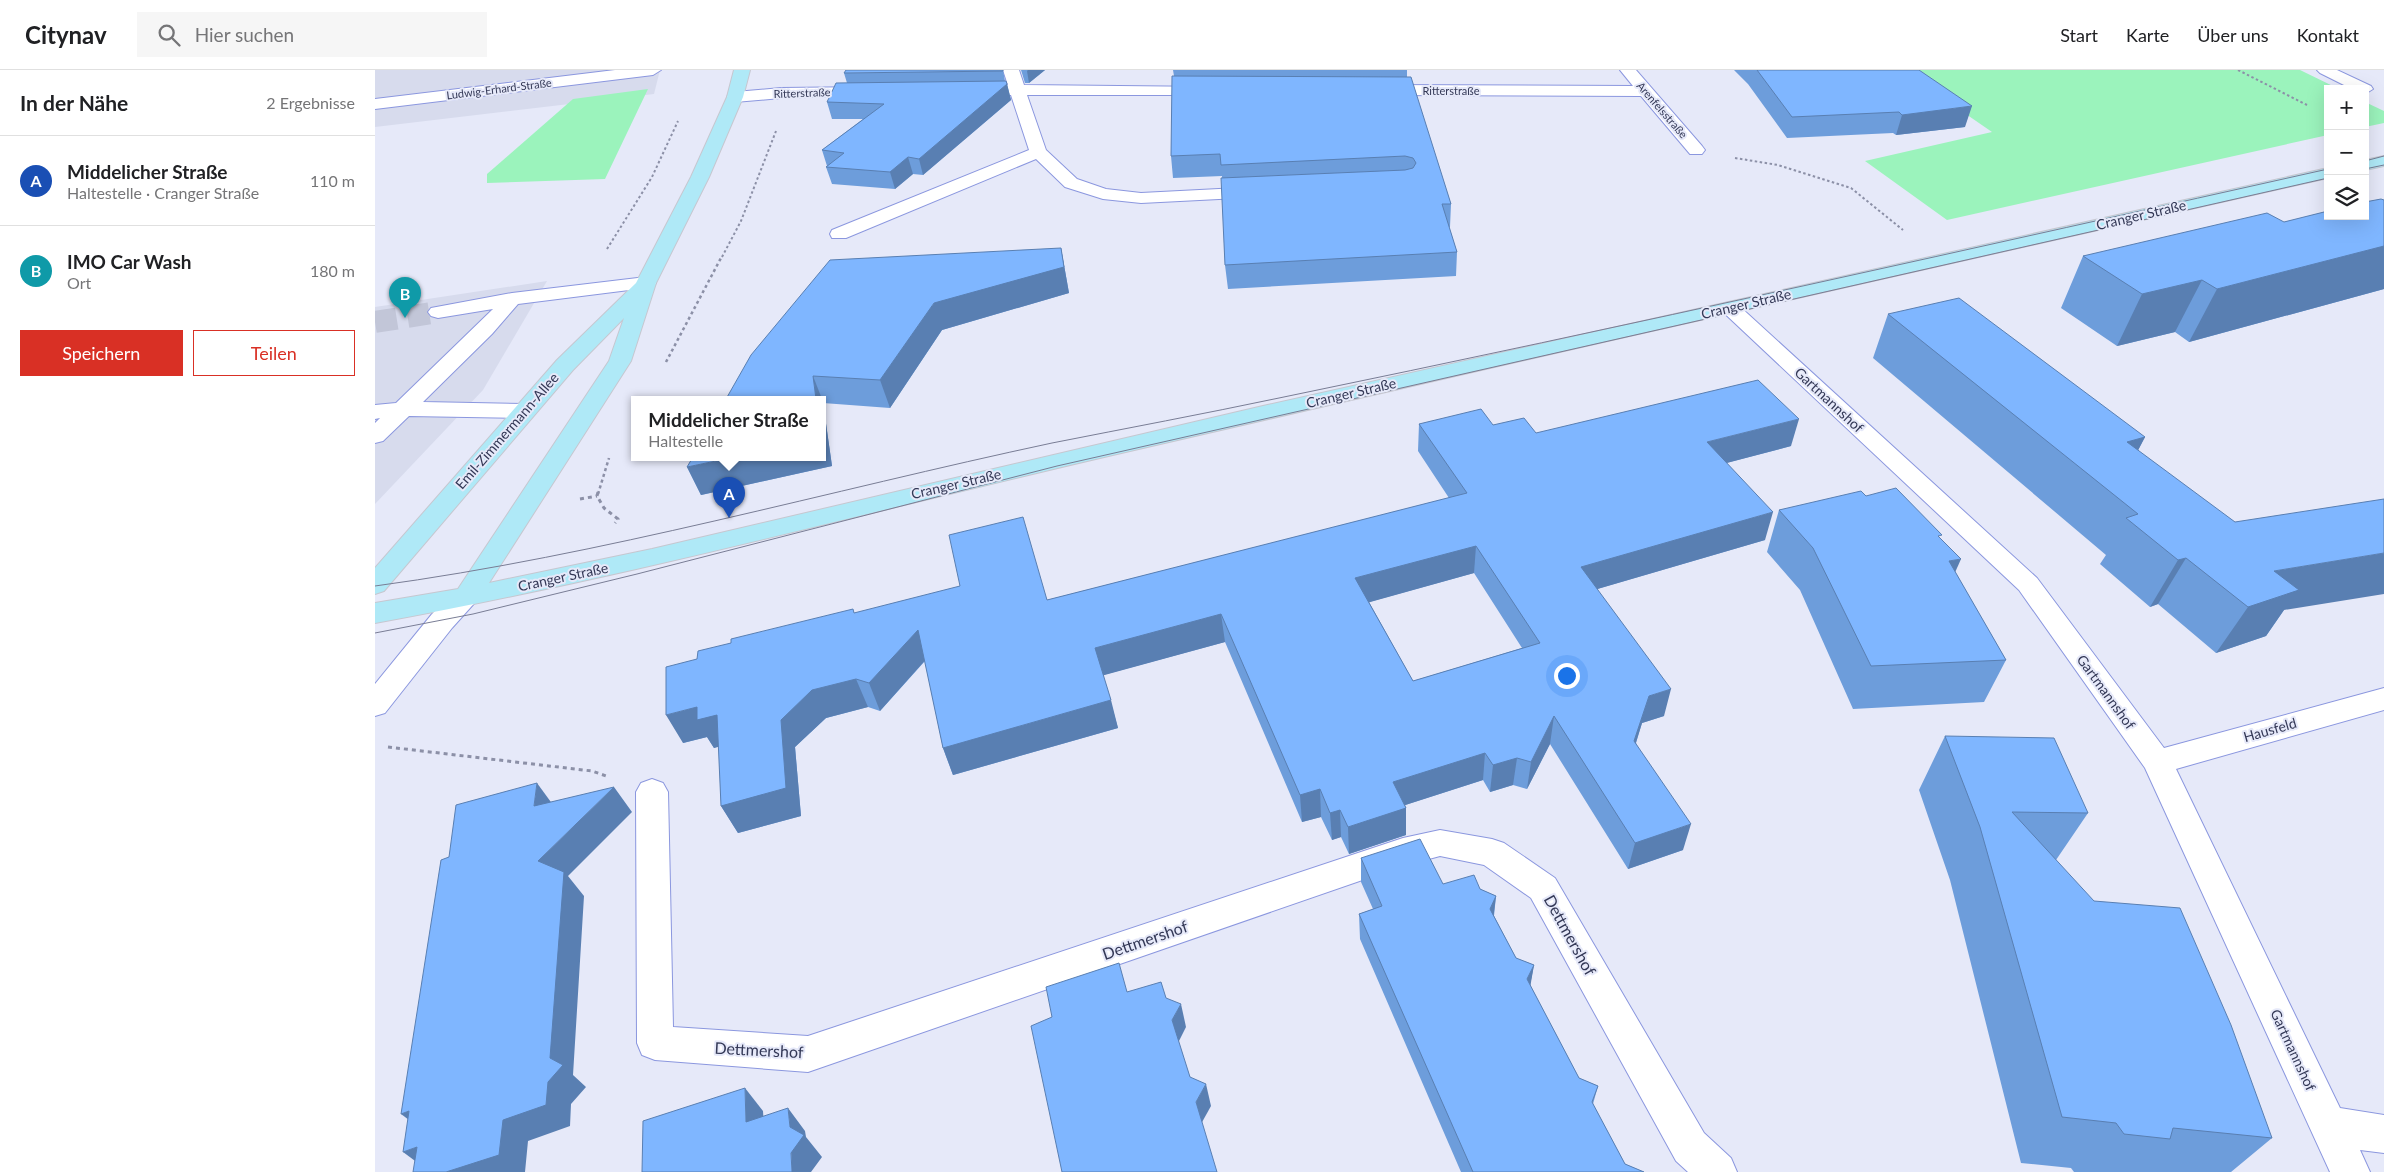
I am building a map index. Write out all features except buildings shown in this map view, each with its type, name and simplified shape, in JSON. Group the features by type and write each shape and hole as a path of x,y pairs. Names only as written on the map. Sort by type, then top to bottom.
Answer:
{"main road":[{"name":"Emil-Zimmermann-Allee","path":"466,598 620,361 646,283 700,177 735,97 742,70"},
{"path":"2369,164 2384,161"},
{"name":"Cranger Straße","path":"375,613 466,598 707,546 927,490 2324,174"},
{"name":"Emil-Zimmermann-Allee","path":"375,585 565,364 646,283"}],"street":[{"name":"Ludwig-Erhard-Straße","path":"375,104 653,70"},
{"path":"1011,70 1038,152 1044,160 1071,183 1103,194 1141,198 1278,191"},
{"name":"Arenfelsstraße","path":"1628,70 1696,150"},
{"path":"2325,70 2356,85"},
{"path":"951,91 1227,90"},
{"name":"Ritterstraße","path":"1366,90 1644,91"},
{"name":"Ritterstraße","path":"735,97 788,93 884,92"},
{"path":"839,234 1038,152"},
{"path":"438,312 512,299 646,283"},
{"path":"375,436 485,330 512,299"},
{"name":"Gartmannshof","path":"1730,308 2027,584 2157,762 2350,1172"},
{"path":"375,412 403,410 524,411"},
{"path":"375,704 442,621 466,598"},
{"name":"Hausfeld","path":"2157,762 2384,699"},
{"name":"Dettmershof","path":"652,792 655,1043 808,1054 1393,856 1440,843 1492,853 1543,888 1690,1147 1717,1172"},
{"path":"2329,1126 2384,1134"}],"path":[{"path":"2238,70 2311,106"},
{"path":"663,368 741,221 771,147 788,93"},
{"path":"1735,158 1778,165 1851,188 1941,260"},
{"path":"581,573 618,519 605,508 597,496 609,457"},
{"path":"385,746 592,771 652,792"}],"shaded area":[{"path":"375,70 660,70 654,94 375,127"},
{"path":"547,281 483,390 375,504 375,307"}],"green space":[{"path":"1902,70 2300,70 2331,85 2324,85 2324,136 1947,220 1865,161 1992,132"},
{"path":"648,89 605,179 487,183 487,174 573,99"},
{"path":"2369,104 2384,111 2384,123 2369,126"}],"tunnel":[{"path":"375,322 438,312"}],"tram line":[{"path":"2369,160 2384,156"},
{"path":"2369,168 2384,165"},
{"path":"375,586 461,573 631,540 1052,443 1251,404 1541,343 2324,170"},
{"path":"375,633 473,614 637,574 1057,466 2324,179"}],"place":[{"name":"IMO Car Wash","path":"405,318"},
{"name":"Middelicher Straße","path":"729,518"}]}
